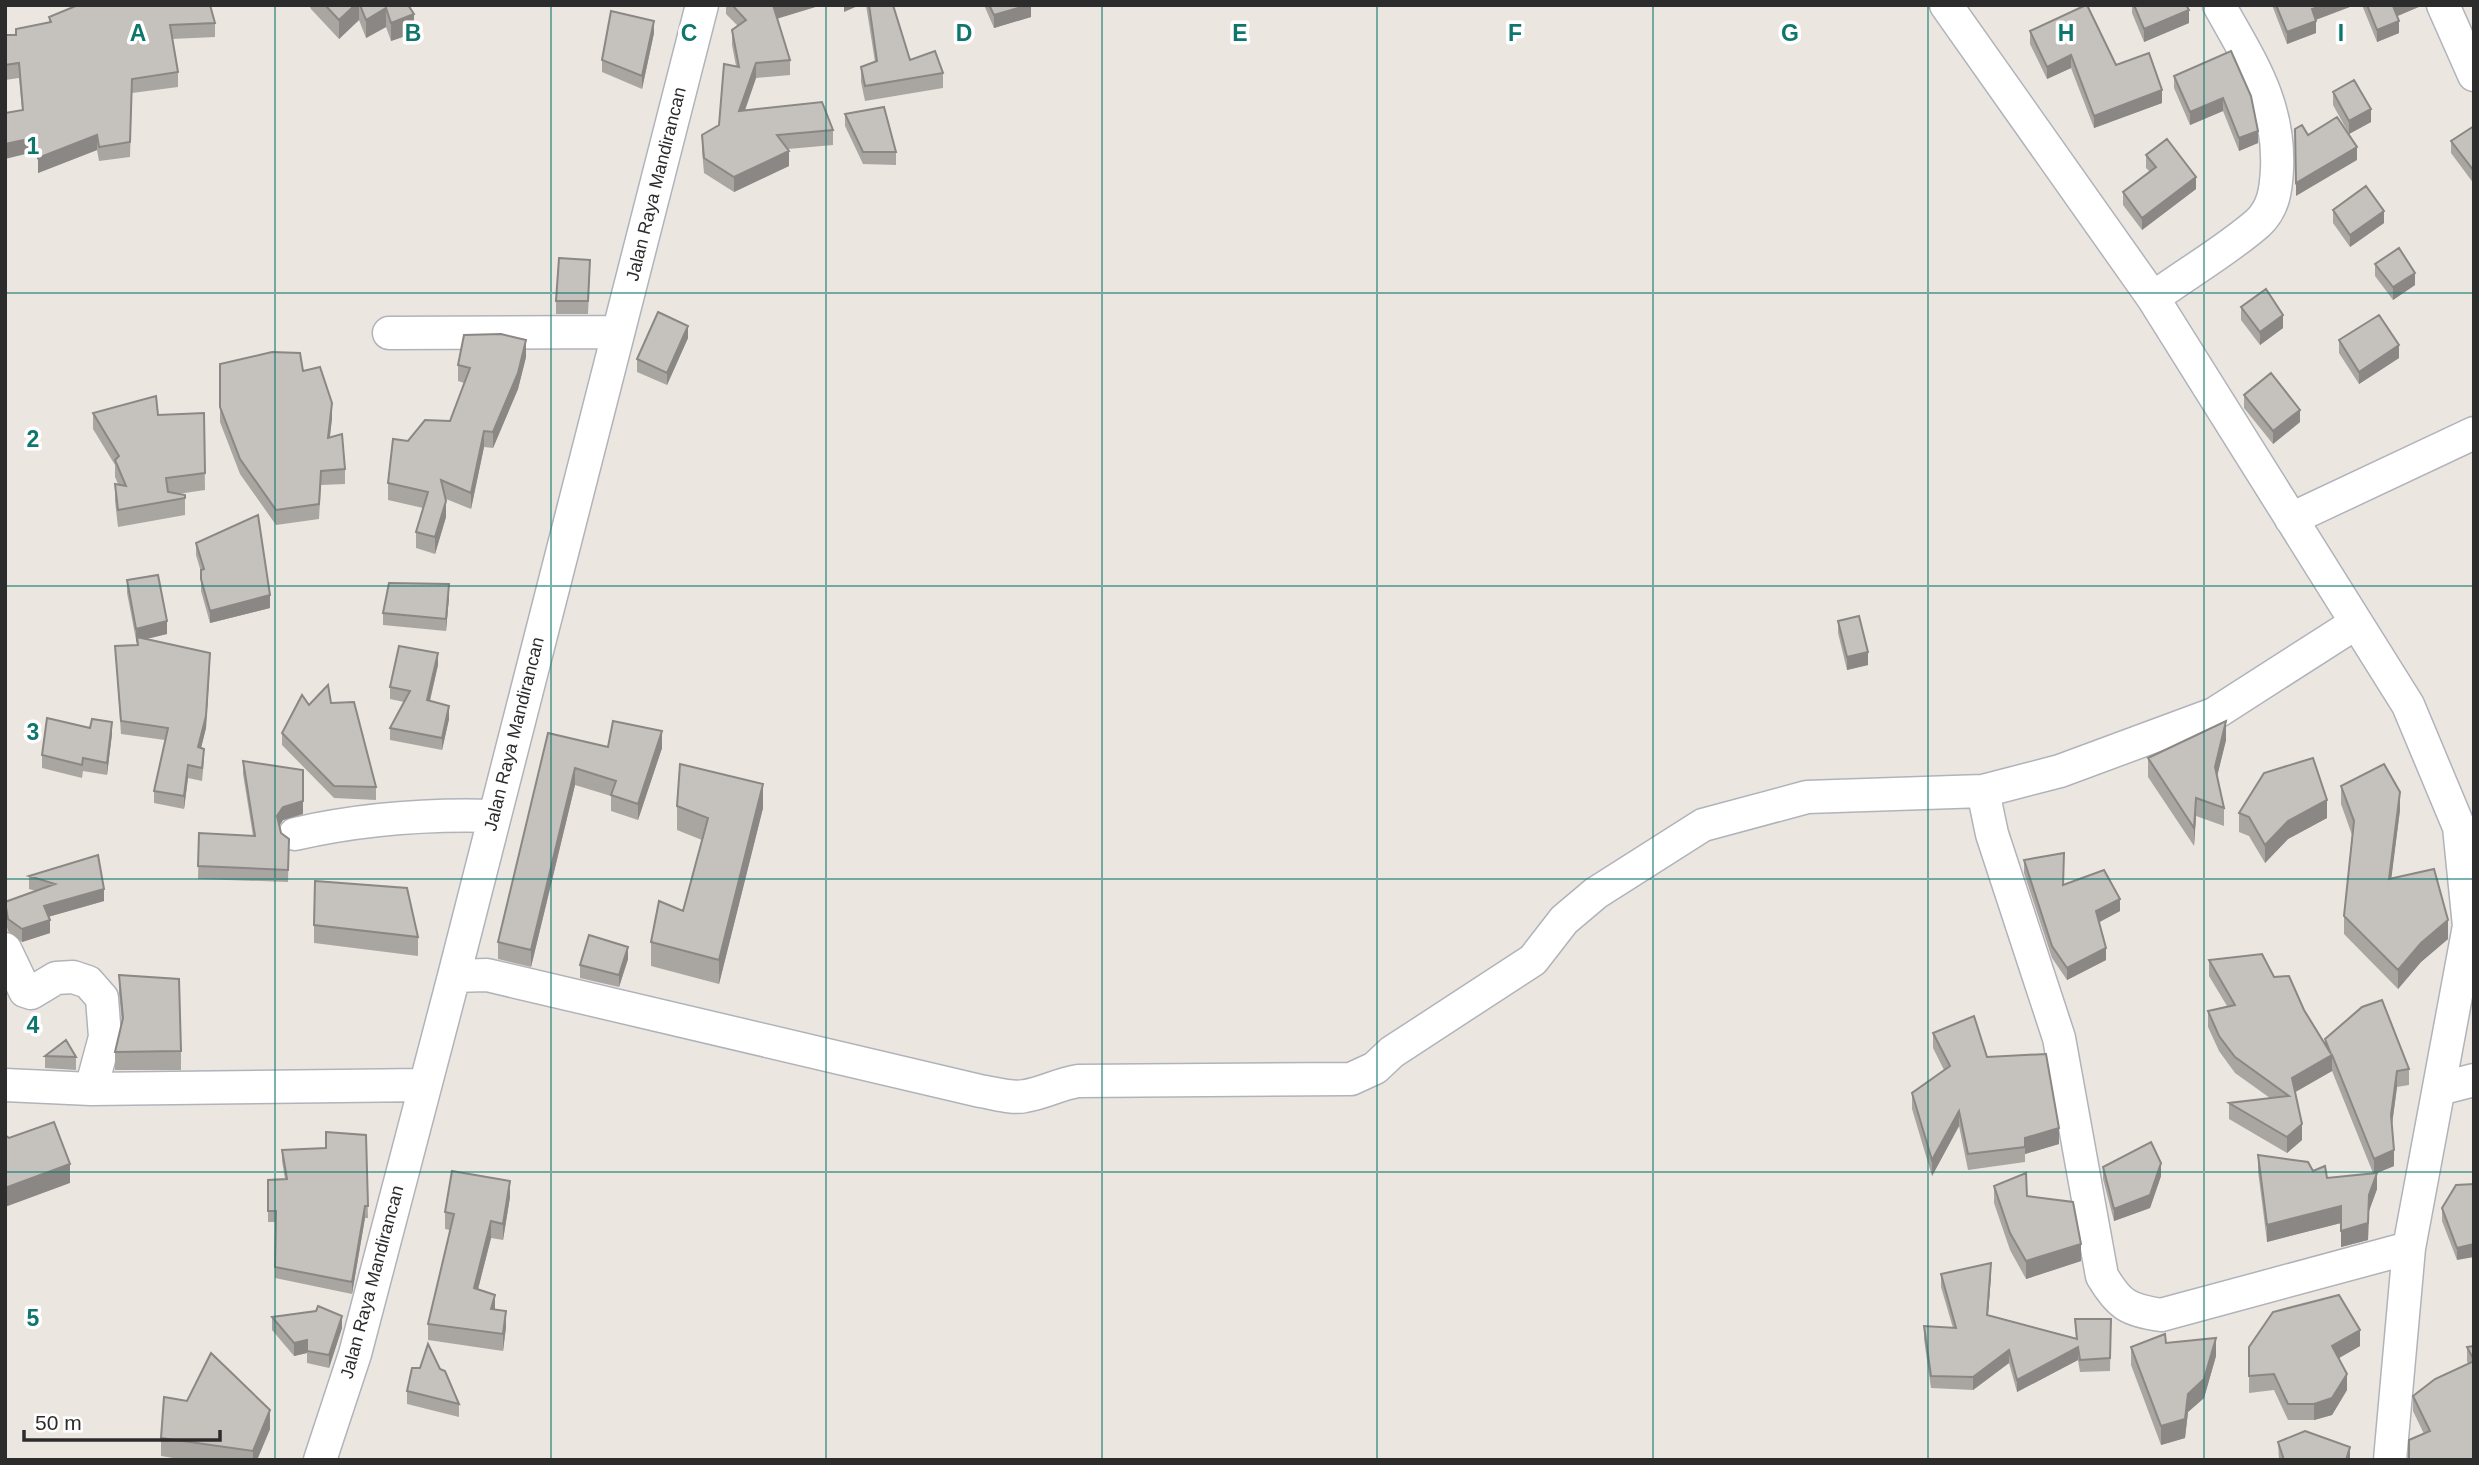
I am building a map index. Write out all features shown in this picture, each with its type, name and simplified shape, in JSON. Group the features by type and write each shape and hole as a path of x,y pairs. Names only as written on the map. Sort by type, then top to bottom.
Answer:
{"street":[{"name":"Jalan Raya Mandirancan","path":"320,1460 355,1354 702,5"},
{"path":"1947,5 2153,298 2408,705 2459,827 2471,926 2409,1248 2390,1460"},
{"path":"2153,298 2260,221 2275,196 2277,134 2269,102 2254,66 2219,5"},
{"path":"2443,5 2474,75"},
{"path":"389,333 618,332"},
{"path":"2291,519 2474,433"},
{"path":"454,976 487,975 980,1091 1021,1097 1043,1092 1060,1084 1079,1081 1351,1079 1375,1068 1392,1052 1533,960 1564,920 1596,893 1703,824 1807,797 1983,791 2060,771 2214,715 2356,623"},
{"path":"1983,791 1992,834 2059,1038 2102,1276 2116,1299 2136,1311 2161,1315 2409,1248"},
{"path":"295,834 349,822 444,814 492,816"},
{"path":"5,949 25,991 32,993 56,978 73,977 88,982 102,999 105,1037 90,1090"},
{"path":"2439,1089 2474,1080"},
{"path":"5,1085 90,1090 425,1085"}],"building":[{"path":"78,5 210,5 215,23 170,25 178,72 132,79 130,142 99,147 97,135 38,158 38,137 5,144 5,113 23,110 19,63 5,65 5,35 16,35 16,29 51,22 49,17"},
{"path":"325,5 355,5 339,20"},
{"path":"360,5 408,5 414,14 391,23 386,8 366,20"},
{"path":"732,5 773,5 790,60 756,63 739,111 822,102 833,130 777,135 789,151 734,177 704,158 702,135 719,125 724,64 739,67 732,30 746,20"},
{"path":"869,5 893,5 910,60 935,51 943,73 865,86 861,67 877,61"},
{"path":"989,5 1028,5 994,15"},
{"path":"2087,5 2116,65 2149,53 2162,90 2094,116 2071,55 2047,67 2030,31"},
{"path":"2134,5 2186,5 2189,10 2144,29"},
{"path":"2276,5 2323,5 2312,9 2316,21 2287,32"},
{"path":"2367,5 2395,5 2393,6 2399,21 2377,30"},
{"path":"611,11 654,21 642,76 602,60"},
{"path":"2231,51 2251,96 2258,131 2239,138 2223,98 2190,112 2174,76"},
{"path":"2354,80 2371,109 2349,121 2333,92"},
{"path":"884,107 896,152 863,152 845,114"},
{"path":"2337,117 2357,147 2296,183 2295,129 2302,125 2308,135"},
{"path":"2474,126 2474,171 2451,141"},
{"path":"2167,139 2196,177 2142,218 2123,192 2156,167 2146,155"},
{"path":"2366,186 2384,211 2350,235 2333,210"},
{"path":"2399,248 2415,273 2393,287 2375,264"},
{"path":"559,258 590,260 588,301 556,301"},
{"path":"2266,289 2283,315 2260,332 2241,307"},
{"path":"658,312 688,326 667,373 637,359"},
{"path":"2379,315 2399,345 2359,372 2339,340"},
{"path":"501,334 526,340 518,373 493,432 484,431 471,493 441,480 446,501 435,537 416,532 428,492 388,483 393,439 408,441 425,420 450,421 470,368 458,365 464,335"},
{"path":"272,352 300,353 303,371 320,367 332,403 328,438 342,434 345,469 321,471 319,504 276,510 240,459 220,407 220,364"},
{"path":"2271,373 2300,410 2273,431 2244,395"},
{"path":"156,396 158,415 204,413 205,473 166,478 168,492 185,495 185,498 118,510 115,484 126,486 115,460 119,456 93,413"},
{"path":"258,515 270,595 210,611 201,579 201,570 204,569 196,543"},
{"path":"158,575 167,621 136,629 127,580"},
{"path":"389,583 449,584 446,619 383,613"},
{"path":"1859,616 1868,652 1847,657 1838,621"},
{"path":"137,637 210,653 206,716 198,747 204,749 202,768 188,765 184,796 154,791 168,728 121,721 115,646 138,645"},
{"path":"399,646 438,653 427,700 449,706 442,738 390,728 410,691 390,687"},
{"path":"328,685 331,703 354,702 376,787 334,786 282,733 302,695 309,705"},
{"path":"47,718 90,728 92,719 112,722 107,763 83,758 82,765 42,755"},
{"path":"613,721 662,731 638,804 611,795 616,781 575,768 531,950 498,942 548,733 608,747"},
{"path":"2226,721 2215,767 2224,808 2196,798 2194,828 2148,758"},
{"path":"2313,758 2327,800 2288,821 2265,845 2249,817 2239,813 2264,773"},
{"path":"243,761 303,770 303,801 283,807 277,816 281,833 289,839 288,870 198,866 199,833 255,836"},
{"path":"680,764 763,784 719,960 651,942 659,901 683,911 708,818 677,806"},
{"path":"2384,764 2400,792 2389,879 2434,869 2448,920 2421,943 2398,970 2344,916 2354,821 2341,786"},
{"path":"2064,853 2063,885 2104,870 2120,899 2096,911 2106,948 2067,968 2052,946 2024,860"},
{"path":"98,855 104,889 44,906 50,920 22,929 8,919 5,902 55,884 29,876"},
{"path":"315,881 407,888 418,937 314,925"},
{"path":"589,935 628,947 619,975 580,965"},
{"path":"2262,954 2274,977 2289,976 2304,1010 2331,1054 2325,1039 2362,1007 2382,1000 2409,1069 2397,1071 2391,1115 2394,1150 2374,1159 2332,1055 2292,1078 2302,1124 2287,1137 2229,1103 2289,1096 2235,1057 2219,1036 2208,1011 2235,1005 2209,960"},
{"path":"119,975 179,979 181,1051 115,1052 123,1018"},
{"path":"1974,1016 1987,1057 2046,1054 2059,1128 2025,1138 2025,1147 1968,1154 1959,1111 1932,1160 1912,1093 1950,1066 1933,1033"},
{"path":"66,1040 76,1057 45,1056"},
{"path":"54,1122 70,1164 5,1188 5,1135 9,1138"},
{"path":"326,1132 366,1135 368,1206 365,1206 352,1282 275,1267 276,1211 268,1211 268,1180 287,1179 282,1150 326,1148"},
{"path":"2151,1142 2161,1163 2150,1195 2114,1209 2103,1167"},
{"path":"2258,1155 2308,1162 2313,1171 2325,1166 2327,1178 2377,1173 2369,1195 2368,1223 2341,1231 2341,1206 2267,1225"},
{"path":"452,1171 510,1181 503,1224 491,1221 474,1288 495,1295 491,1309 506,1311 503,1334 428,1324 454,1214 445,1212"},
{"path":"2026,1173 2027,1196 2073,1202 2081,1244 2026,1261 2010,1233 1994,1186"},
{"path":"2474,1184 2474,1244 2457,1248 2442,1208 2456,1185"},
{"path":"1991,1263 1987,1315 2077,1339 2075,1319 2111,1319 2110,1358 2080,1360 2078,1347 2017,1380 2009,1350 1973,1377 1931,1376 1924,1326 1956,1328 1941,1274"},
{"path":"2339,1295 2360,1330 2332,1346 2347,1374 2332,1398 2314,1404 2288,1404 2274,1374 2249,1376 2249,1347 2273,1312"},
{"path":"318,1306 342,1316 329,1355 307,1351 307,1340 294,1343 272,1317 316,1311"},
{"path":"2165,1334 2166,1343 2216,1338 2204,1379 2188,1394 2185,1419 2161,1426 2131,1347"},
{"path":"428,1344 440,1369 445,1371 459,1404 407,1391 412,1368 420,1368"},
{"path":"2474,1346 2474,1360 2467,1347"},
{"path":"211,1353 270,1410 253,1451 161,1438 164,1397 187,1401"},
{"path":"2474,1361 2474,1460 2409,1460 2409,1440 2430,1431 2413,1396 2435,1379"},
{"path":"2305,1431 2350,1447 2346,1460 2284,1460 2278,1442"}]}
